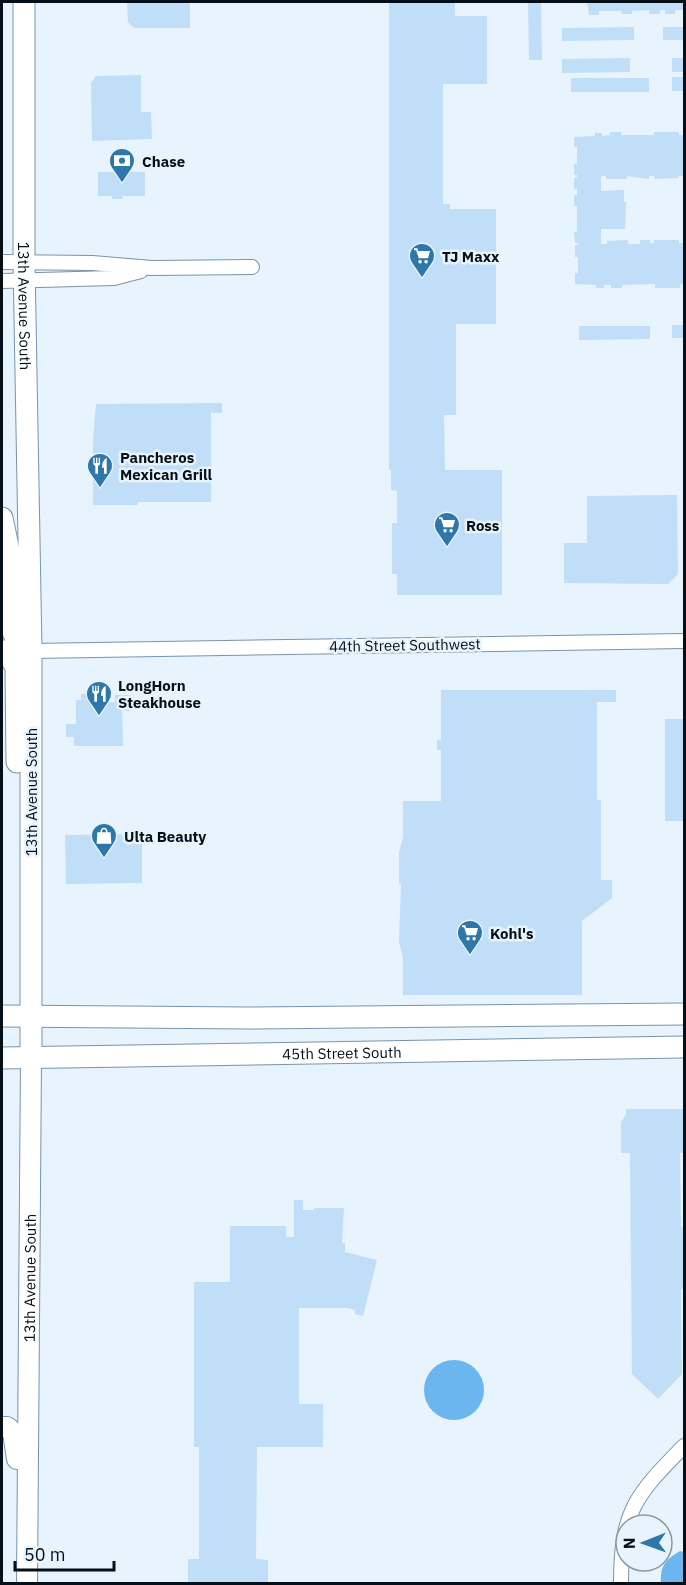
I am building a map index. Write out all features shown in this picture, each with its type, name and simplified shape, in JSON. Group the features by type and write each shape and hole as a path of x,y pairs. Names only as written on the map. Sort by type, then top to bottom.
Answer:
{"main road":[{"name":"13th Avenue South","path":"24,2 24,271 31,651 31,1059 26,1584"},
{"path":"2,518 10,556 13,632 18,643 31,651"},
{"path":"2,651 6,651 16,667 16,756 30,830"},
{"path":"2,1016 382,1017 684,1014"},
{"path":"564,1048 564,1037 570,1029 626,1027 646,1022 660,1015"},
{"path":"384,1051 385,1041 395,1032 407,1028 534,1026 556,1016"},
{"path":"195,1055 263,1043 366,1039 381,1026 382,1017"},
{"name":"45th Street South","path":"2,1058 684,1047"},
{"path":"2,1426 13,1432 16,1446 20,1567 26,1584"}],"street":[{"path":"2,262 24,271 114,278 152,268 252,267"},
{"path":"2,281 24,271"},
{"name":"44th Street Southwest","path":"31,651 684,641"},
{"path":"621,1584 621,1551 629,1514 641,1493 684,1446"}],"water":[{"path":"448,1360 460,1360 471,1365 479,1373 484,1390 482,1402 471,1415 460,1420 448,1420 437,1415 429,1407 424,1396 424,1384 429,1373 437,1365"},
{"path":"680,1551 684,1552 684,1583 661,1583 661,1573 674,1573 674,1555"}],"building":[{"path":"127,2 190,2 190,28 134,28 128,22"},
{"path":"389,2 455,2 455,16 487,16 487,84 443,84 443,204 450,204 450,209 496,209 496,324 456,324 456,415 444,415 445,470 502,470 502,595 397,595 397,574 392,574 392,523 397,523 397,491 391,490 391,470 389,470"},
{"path":"528,2 541,2 542,60 529,60"},
{"path":"587,2 684,2 684,10 675,10 675,14 665,14 665,10 660,10 660,14 649,14 649,10 632,11 632,14 621,14 622,11 599,11 599,15 589,15"},
{"path":"634,27 634,40 562,41 562,28"},
{"path":"663,27 684,27 684,40 663,40"},
{"path":"630,58 630,72 562,73 562,59"},
{"path":"672,58 684,58 684,72 672,72"},
{"path":"141,75 141,112 151,112 152,139 92,141 91,83 96,76"},
{"path":"672,77 684,77 684,91 672,91"},
{"path":"571,78 649,78 649,92 571,92"},
{"path":"610,132 621,132 621,135 654,135 654,132 679,132 679,135 684,135 684,176 654,179 654,176 649,176 649,179 627,176 627,179 606,179 606,176 601,176 601,191 624,190 624,202 626,202 625,229 601,229 601,244 607,244 607,241 628,240 628,244 640,244 640,240 650,240 650,243 654,243 654,240 679,240 679,243 684,243 684,284 680,284 680,288 655,288 655,284 622,285 622,288 611,288 611,285 604,285 604,288 596,288 596,285 575,284 578,257 575,257 575,245 578,243 575,243 574,232 577,232 577,206 574,206 574,195 577,195 577,189 574,189 574,178 577,175 574,175 574,164 577,164 577,147 574,147 574,137 595,136 595,133 602,133 602,136 610,135"},
{"name":"Chase","path":"98,172 145,172 145,196 122,196 123,199 112,199 112,196 98,196"},
{"path":"672,325 684,325 684,338 672,338"},
{"path":"579,326 650,326 650,339 579,340"},
{"path":"222,403 222,413 211,413 211,502 138,502 138,505 93,505 93,440 96,404"},
{"path":"677,495 678,574 668,584 564,583 564,543 587,543 587,496"},
{"path":"441,690 616,690 616,702 597,702 597,800 601,800 601,880 612,880 612,898 582,921 582,995 403,995 403,958 399,942 401,884 399,884 399,852 403,837 403,801 441,801 441,750 437,750 437,740 441,740"},
{"name":"LongHorn Steakhouse","path":"81,694 95,694 95,702 115,702 115,695 131,695 131,711 122,711 123,746 74,746 74,737 66,737 66,724 76,724 76,700 81,700"},
{"path":"665,719 684,719 684,821 665,821"},
{"name":"Ulta Beauty","path":"142,834 142,883 66,884 65,835"},
{"path":"626,1109 684,1109 684,1153 680,1153 681,1227 684,1227 684,1289 681,1289 682,1374 658,1399 632,1374 630,1153 621,1153 621,1122 626,1115"},
{"path":"294,1200 303,1200 303,1210 344,1208 342,1243 345,1243 345,1252 377,1260 363,1316 347,1308 299,1308 299,1404 323,1404 323,1447 257,1447 256,1559 268,1560 268,1584 188,1584 188,1559 199,1559 199,1447 194,1447 194,1282 230,1282 230,1226 286,1226 286,1237 294,1237"}],"place":[{"name":"Chase","path":"122,184"},
{"name":"TJ Maxx","path":"422,279"},
{"name":"Pancheros Mexican Grill","path":"100,489"},
{"name":"Ross","path":"447,548"},
{"name":"LongHorn Steakhouse","path":"99,717"},
{"name":"Ulta Beauty","path":"104,859"},
{"name":"Kohl's","path":"470,956"}]}
